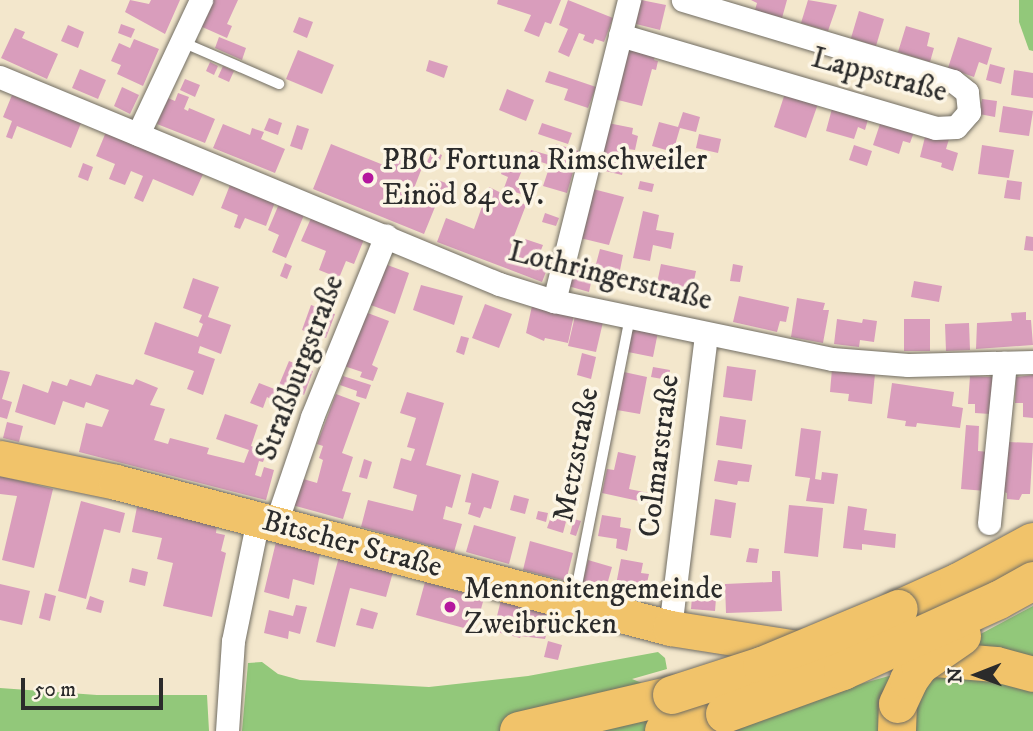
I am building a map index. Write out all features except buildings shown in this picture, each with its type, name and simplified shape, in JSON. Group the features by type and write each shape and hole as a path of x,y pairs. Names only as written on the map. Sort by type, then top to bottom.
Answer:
{"highway":[{"path":"668,713 762,666 852,630 959,582 1033,542"},
{"path":"519,731 668,713 725,714 843,671 999,600 1033,581"},
{"path":"898,718 909,680 920,665 958,639 999,600"}],"main road":[{"name":"Bitscher Straße","path":"0,458 116,482 670,628 778,646 996,664 1033,674"},
{"name":"Bitscher Straße","path":"996,664 1033,660"}],"street":[{"path":"138,134 201,0"},
{"name":"Lappstraße","path":"620,35 934,128 956,127 969,112 967,92 953,82 683,0"},
{"path":"554,301 620,35 626,1"},
{"name":"Lothringerstraße","path":"0,77 499,284 554,301 789,352 868,363 1033,362"},
{"name":"Straßburgstraße","path":"227,731 233,641 267,521 386,236"},
{"name":"Colmarstraße","path":"670,628 706,334"},
{"path":"989,523 1006,363"}],"lane":[{"path":"182,42 279,84"},
{"name":"Metzstraße","path":"573,603 630,317"}],"green space":[{"path":"1019,0 1033,0 1033,51 1029,50 1019,22"},
{"path":"1033,606 1033,731 242,731 248,663 262,662 278,674 300,680 429,687 528,676 658,652 665,658 667,669 632,679 672,695 853,686 889,676 922,683 960,645"},
{"path":"0,688 97,695 207,695 209,731 0,731"}],"place":[{"name":"PBC Fortuna Rimschweiler Einöd 84 e.V.","path":"368,178"},
{"name":"Mennonitengemeinde Zweibrücken","path":"450,607"}]}
